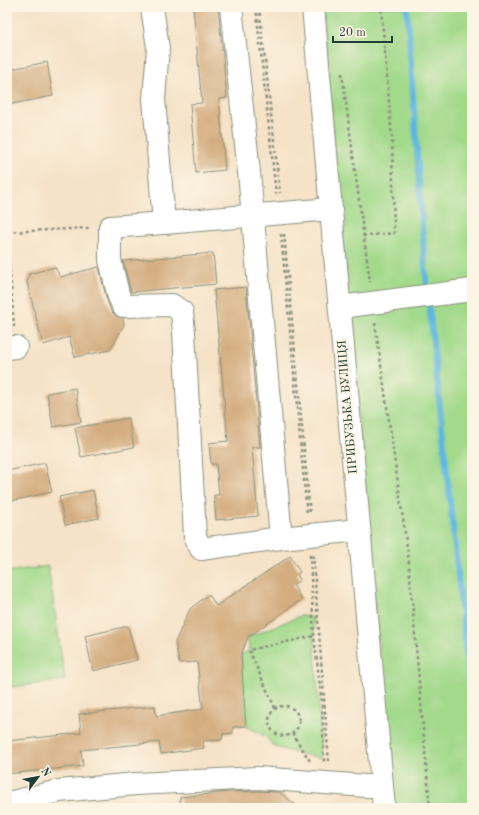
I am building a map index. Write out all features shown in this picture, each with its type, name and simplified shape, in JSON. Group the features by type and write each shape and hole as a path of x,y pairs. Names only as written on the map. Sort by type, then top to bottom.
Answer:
{"street":[{"path":"152,7 158,48 154,99 164,223"},
{"path":"231,7 252,215 281,538"},
{"name":"ПРИБУЗЬКА ВУЛИЦЯ","path":"313,7 384,808"},
{"path":"331,209 110,227 110,260 118,294 123,306 172,305 182,312 195,536 201,549 281,538 359,530"},
{"path":"340,307 465,291"},
{"path":"7,805 8,803 59,791 136,784 258,778 382,786"}],"path":[{"path":"256,7 280,213"},
{"path":"259,7 310,535 327,783"},
{"path":"363,236 394,232 392,138 382,7"},
{"path":"341,70 408,554 430,808"},
{"path":"12,347 7,232 93,228"},
{"path":"310,535 314,636 322,704 327,783"},
{"path":"276,708 249,650 314,636"},
{"path":"288,706 296,712 299,721 296,730 292,733 287,735 278,734 270,728 269,718 271,713 276,708 288,706"},
{"path":"292,733 327,783"}],"green space":[{"path":"322,7 472,7 472,808 393,808"},
{"path":"48,566 65,680 7,688 7,572"},
{"path":"303,615 313,618 322,758 275,747 265,736 246,726 241,655 249,650 248,637"}],"building":[{"path":"193,7 218,7 227,98 219,99 225,170 196,173 190,104 202,103"},
{"path":"47,62 53,96 7,105 7,70"},
{"path":"213,253 216,284 131,292 123,261"},
{"path":"55,267 60,277 99,267 111,311 116,316 123,318 124,325 110,350 75,357 69,337 43,345 27,282 29,274"},
{"path":"246,287 260,447 252,447 258,516 216,520 214,495 219,495 216,464 211,464 209,443 228,441 214,290"},
{"path":"75,388 81,422 53,427 47,393"},
{"path":"128,418 134,447 81,457 75,428"},
{"path":"45,463 52,492 11,501 7,486 7,471"},
{"path":"93,490 99,518 65,525 59,497"},
{"path":"290,556 300,572 297,574 300,580 293,585 302,599 248,637 241,655 246,726 233,727 233,733 223,734 222,740 203,741 204,748 161,754 159,742 81,750 83,766 7,774 7,741 81,733 79,714 155,706 156,716 203,709 197,662 179,663 175,642 190,609 209,594 216,606"},
{"path":"128,626 137,660 93,671 85,636"},
{"path":"228,792 279,792 300,808 180,808 180,797"}],"waterway":[{"path":"407,7 425,267 472,707"}]}
